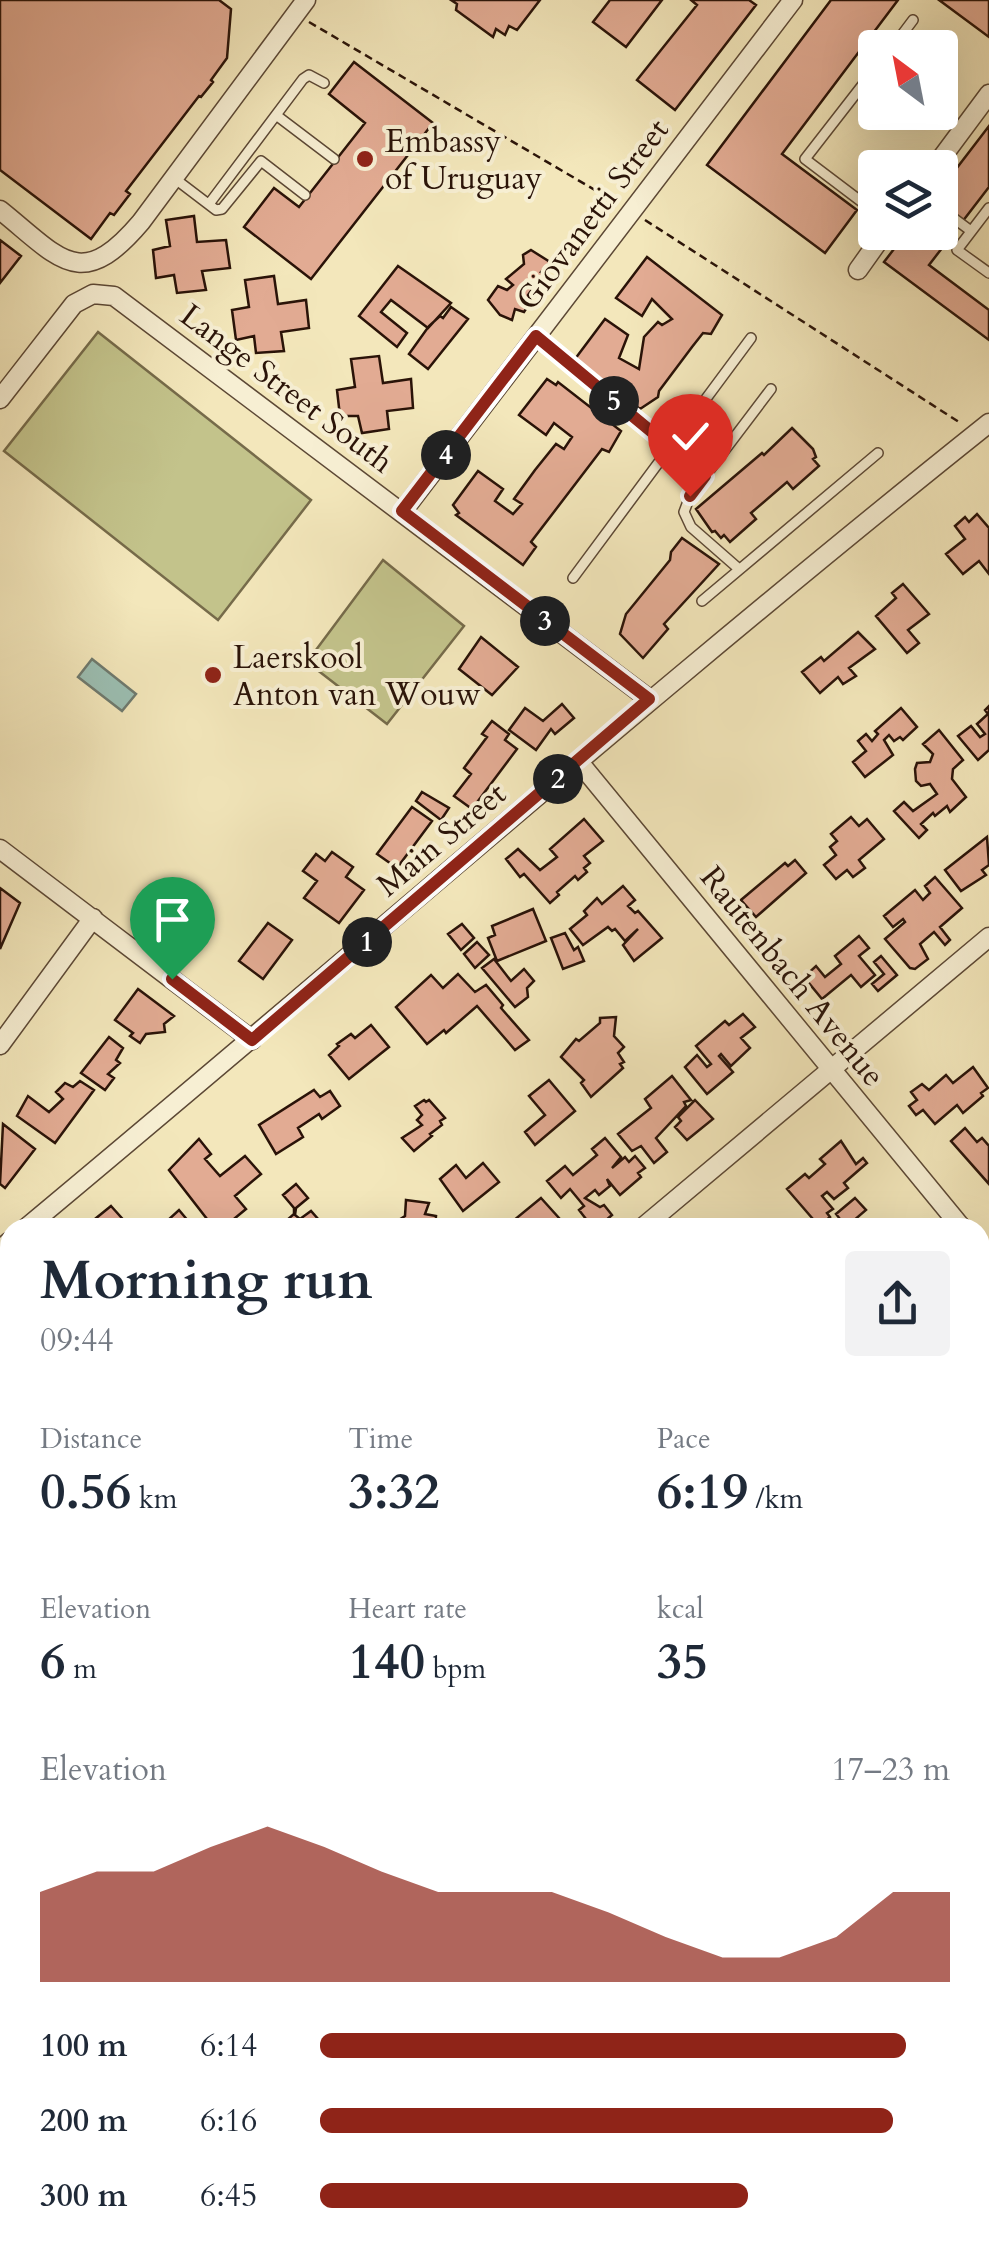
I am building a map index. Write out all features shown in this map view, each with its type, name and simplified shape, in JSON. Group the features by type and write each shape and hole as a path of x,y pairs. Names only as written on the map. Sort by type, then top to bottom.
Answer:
{"street":[{"path":"0,210 69,261 88,264 112,254 174,178 306,0"},
{"name":"Giovanetti Street","path":"402,511 794,0"},
{"path":"947,150 989,94"},
{"path":"858,270 872,250"},
{"name":"Lange Street South","path":"0,398 74,304 93,294 114,296 649,699"},
{"name":"Main Street","path":"38,1218 649,699 989,423"},
{"name":"Rautenbach Avenue","path":"579,762 954,1218"},
{"path":"0,850 252,1040"},
{"path":"0,1044 93,918"},
{"path":"654,1218 989,937"}],"lane":[{"path":"906,30 913,20"},
{"path":"209,204 303,79 309,75 324,83"},
{"path":"858,91 805,159 858,199"},
{"path":"276,115 334,159"},
{"path":"249,151 306,195"},
{"path":"174,178 216,210 228,204 261,160"},
{"path":"989,208 957,250 989,273"},
{"path":"958,221 971,231"},
{"path":"536,336 705,476"},
{"path":"574,578 751,338"},
{"path":"740,569 686,521 684,512 690,496 771,388"},
{"path":"702,601 878,454"}],"green space":[{"path":"98,332 311,500 218,620 4,451"},
{"path":"383,560 464,626 387,724 307,662"}],"water":[{"path":"92,659 136,694 122,711 78,677"}],"building":[{"path":"0,0 219,0 231,9 227,58 213,82 126,191 130,194 114,215 110,213 91,239 0,170"},
{"path":"451,0 540,0 517,30 509,26 505,35 496,29 493,37 456,10 457,4"},
{"path":"610,0 662,0 626,47 593,22"},
{"path":"691,0 749,0 756,5 675,110 637,80 697,5"},
{"path":"831,0 898,0 875,30 858,30 858,53 782,154 857,210 825,253 707,165"},
{"path":"939,0 989,0 989,37"},
{"path":"354,62 433,123 311,279 244,227 274,188 299,207 365,123 329,94"},
{"path":"989,126 989,187 958,227 958,166"},
{"path":"194,216 197,242 226,240 230,268 202,271 206,290 177,293 174,275 156,278 153,250 170,246 166,220"},
{"path":"0,240 21,256 0,283"},
{"path":"531,250 550,262 541,272 549,276 528,295 531,301 524,312 515,309 512,320 500,315 488,300 498,286 507,290 513,285 506,279 524,264 523,255"},
{"path":"893,250 941,250 929,265 989,310 989,340 884,262"},
{"path":"647,257 722,315 711,334 703,333 692,347 658,397 640,409 575,359 605,319 628,335 619,358 639,369 644,337 658,322 662,325 672,319 652,299 642,316 616,298"},
{"path":"398,266 451,303 428,328 391,300 381,312 407,333 397,347 359,316"},
{"path":"274,276 278,304 306,300 309,328 281,332 284,351 256,353 254,336 236,340 232,310 249,307 245,280"},
{"path":"451,307 468,319 428,369 409,354 429,326 440,316 443,318"},
{"path":"379,356 383,383 411,379 413,408 387,411 389,429 362,433 358,416 340,416 337,390 355,387 351,359"},
{"path":"547,379 556,385 558,382 621,431 609,452 602,449 531,542 536,547 523,565 456,515 459,513 453,505 478,471 503,489 495,501 513,514 522,504 514,499 535,470 556,444 564,449 572,437 554,423 546,435 519,415"},
{"path":"792,428 813,449 813,459 819,466 793,489 787,482 751,513 756,519 730,542 724,535 721,538 712,532 696,509"},
{"path":"977,514 989,528 989,574 979,561 963,574 946,554 965,539 955,526 965,517 969,522"},
{"path":"682,538 719,564 664,624 668,629 643,658 620,634 626,614 670,560"},
{"path":"903,584 929,614 908,630 919,643 907,653 876,616 896,598 892,593"},
{"path":"858,632 875,649 849,668 856,676 843,684 838,677 820,693 802,672 821,657 824,661"},
{"path":"481,637 518,667 492,695 459,669"},
{"path":"562,704 574,718 555,734 551,729 536,750 509,730 525,708 543,721"},
{"path":"989,706 989,750 978,760 958,736 971,726 980,737 985,734 977,724 988,714 985,710"},
{"path":"901,708 917,727 903,740 900,737 894,741 889,735 884,740 893,755 865,777 853,762 866,751 858,741 866,734 872,741 878,734 875,731"},
{"path":"492,721 509,734 505,740 517,749 472,809 454,796 471,774 464,768 487,737 482,734"},
{"path":"939,730 963,760 953,769 952,779 966,797 950,812 947,806 935,816 933,813 921,824 927,830 919,838 894,811 904,802 913,811 937,794 930,784 921,786 916,781 915,769 917,763 930,762 933,754 923,744"},
{"path":"422,792 449,808 441,820 416,801"},
{"path":"412,807 432,821 397,868 377,854"},
{"path":"851,817 859,826 867,819 884,839 859,860 865,868 853,877 847,870 836,879 824,865 836,855 830,847 837,841 831,834"},
{"path":"584,819 603,841 584,856 590,863 584,868 587,872 578,880 575,876 550,903 506,859 518,849 540,870 557,857 550,849"},
{"path":"987,837 989,865 982,870 986,875 961,891 945,870"},
{"path":"332,852 353,867 346,877 364,890 339,923 304,898 317,881 303,871 316,854 325,861"},
{"path":"795,860 806,873 756,917 741,900 785,863 788,866"},
{"path":"935,877 962,908 940,927 950,940 945,945 934,932 920,944 928,959 915,969 910,968 885,939 905,922 903,919 893,927 884,916 915,890 923,900 930,893 925,886"},
{"path":"623,886 635,900 628,906 635,913 638,911 662,938 634,961 623,945 638,929 625,941 608,927 583,945 570,929 587,915 584,911 597,898 602,904"},
{"path":"0,888 20,903 0,949"},
{"path":"533,909 546,941 497,961 488,938 495,935 492,926"},
{"path":"268,923 292,940 263,979 239,961"},
{"path":"462,924 474,938 461,950 448,934"},
{"path":"565,933 584,961 563,969 551,938"},
{"path":"859,936 869,948 859,956 875,975 861,987 851,975 822,999 804,977 816,966 825,977 841,964 835,956"},
{"path":"477,942 489,955 475,968 464,954"},
{"path":"881,956 897,975 878,991 872,984 884,974 874,962"},
{"path":"494,959 511,981 524,969 534,981 527,988 528,997 515,1007 482,968"},
{"path":"458,974 475,992 486,985 529,1040 515,1050 477,1006 427,1044 396,1007 431,975 443,988"},
{"path":"138,989 174,1016 164,1024 165,1032 146,1034 140,1043 115,1020"},
{"path":"743,1014 755,1027 741,1038 750,1048 731,1066 719,1056 733,1072 707,1094 685,1067 697,1055 707,1067 711,1064 696,1046 725,1021 729,1025"},
{"path":"616,1017 614,1036 624,1047 618,1053 623,1068 591,1097 581,1083 584,1080 561,1057 576,1039 579,1041 600,1023 600,1018"},
{"path":"371,1025 389,1047 349,1079 329,1055 351,1034 355,1038"},
{"path":"109,1037 123,1048 116,1060 120,1063 108,1074 114,1078 105,1090 81,1073"},
{"path":"973,1067 988,1088 963,1113 957,1105 935,1124 923,1110 916,1115 909,1106 917,1100 911,1092 922,1084 929,1090 946,1075 953,1083"},
{"path":"672,1076 691,1100 684,1102 686,1106 656,1138 667,1152 654,1163 641,1146 632,1151 618,1134 651,1108 645,1099"},
{"path":"549,1080 575,1111 535,1145 525,1132 545,1115 529,1096"},
{"path":"80,1081 94,1090 55,1143 17,1116 28,1096 49,1112 63,1099 56,1092 65,1083 73,1087"},
{"path":"314,1090 320,1097 330,1091 340,1106 322,1119 319,1114 298,1128 303,1137 276,1154 259,1125"},
{"path":"429,1100 445,1118 414,1151 402,1138 422,1125 417,1120 422,1115 415,1106"},
{"path":"695,1100 713,1119 687,1140 675,1127 681,1121 678,1117"},
{"path":"3,1124 35,1149 5,1188 0,1184"},
{"path":"965,1128 977,1142 982,1138 989,1146 989,1184 951,1141"},
{"path":"605,1138 621,1157 612,1168 625,1157 629,1162 635,1156 645,1168 638,1173 641,1177 620,1195 607,1179 610,1186 599,1195 595,1190 585,1198 600,1207 604,1205 612,1215 609,1218 585,1218 579,1210 584,1206 570,1189 561,1198 547,1181 565,1166 573,1175 597,1155 592,1149"},
{"path":"199,1139 211,1154 205,1159 220,1176 245,1156 261,1174 235,1196 246,1209 235,1218 206,1218 169,1170"},
{"path":"841,1141 856,1164 863,1158 867,1163 844,1183 848,1188 834,1199 827,1192 822,1196 833,1209 827,1213 829,1218 812,1218 787,1189 825,1164 820,1159"},
{"path":"483,1163 499,1182 463,1211 440,1179 456,1165 466,1178"},
{"path":"296,1184 308,1198 296,1208 299,1218 289,1218 294,1208 283,1195"},
{"path":"541,1198 559,1218 517,1218"},
{"path":"855,1198 866,1210 857,1218 839,1218 836,1214"},
{"path":"406,1200 429,1203 425,1214 436,1216 402,1218"},
{"path":"111,1206 122,1218 96,1218"}],"place":[{"name":"Embassy of Uruguay","path":"365,159"},
{"name":"Laerskool Anton van Wouw","path":"213,675"}],"route":[{"path":"172,979 252,1040 649,699 402,511 536,336 705,476 690,496"}]}
